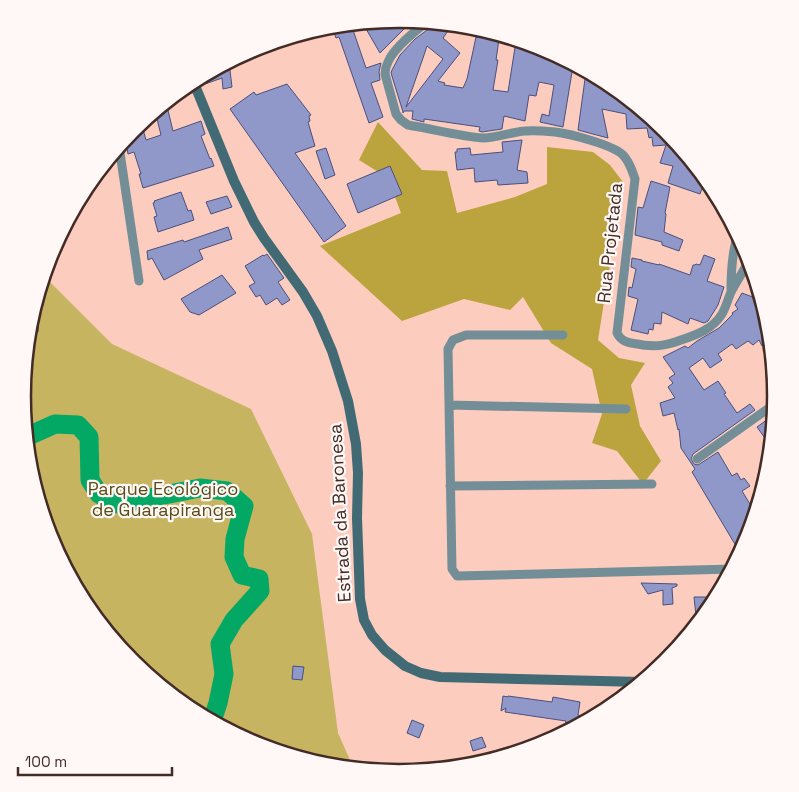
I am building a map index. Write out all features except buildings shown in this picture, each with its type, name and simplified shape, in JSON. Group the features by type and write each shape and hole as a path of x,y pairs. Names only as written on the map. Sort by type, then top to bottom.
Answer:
{"main road":[{"name":"Estrada da Baronesa","path":"198,88 234,181 254,222 303,292 317,316 332,351 348,402 356,444 360,599 364,620 372,635 385,650 405,666 421,673 440,677 632,682"}],"street":[{"name":"Rua Projetada","path":"419,28 391,55 386,67 385,74 396,114 401,120 408,124 485,138 523,131 556,132 616,149 630,164 635,179 617,333 622,340 648,345 666,345 697,334 716,322 722,314 731,293"},
{"path":"120,155 139,281"},
{"path":"731,293 735,244"},
{"path":"731,293 745,268"},
{"path":"563,335 466,335 453,340 448,349 452,568 458,576 725,569"},
{"path":"449,405 626,409"},
{"path":"696,459 767,410"},
{"path":"450,486 652,484"}],"green space":[{"name":"Parque Ecológico de Guarapiranga","path":"50,282 112,344 251,409 312,534 338,733 350,761 304,752 281,745 215,715 175,688 139,657 122,639 93,601 80,580 59,537 44,491 34,444 31,396 34,348 38,324"}],"shaded area":[{"path":"378,122 422,170 447,171 457,213 515,197 547,184 547,147 593,152 610,165 623,182 598,340 619,358 645,363 631,385 640,426 661,461 643,484 617,451 592,443 602,414 592,369 551,343 523,297 510,310 464,299 402,321 320,246 401,213 388,178 359,160"}],"waterway":[{"path":"33,434 55,424 78,425 89,437 90,480 99,494 118,504 200,488 227,491 244,506 235,539 234,557 242,575 259,579 260,591 234,620 220,644 224,674 214,714"}]}
